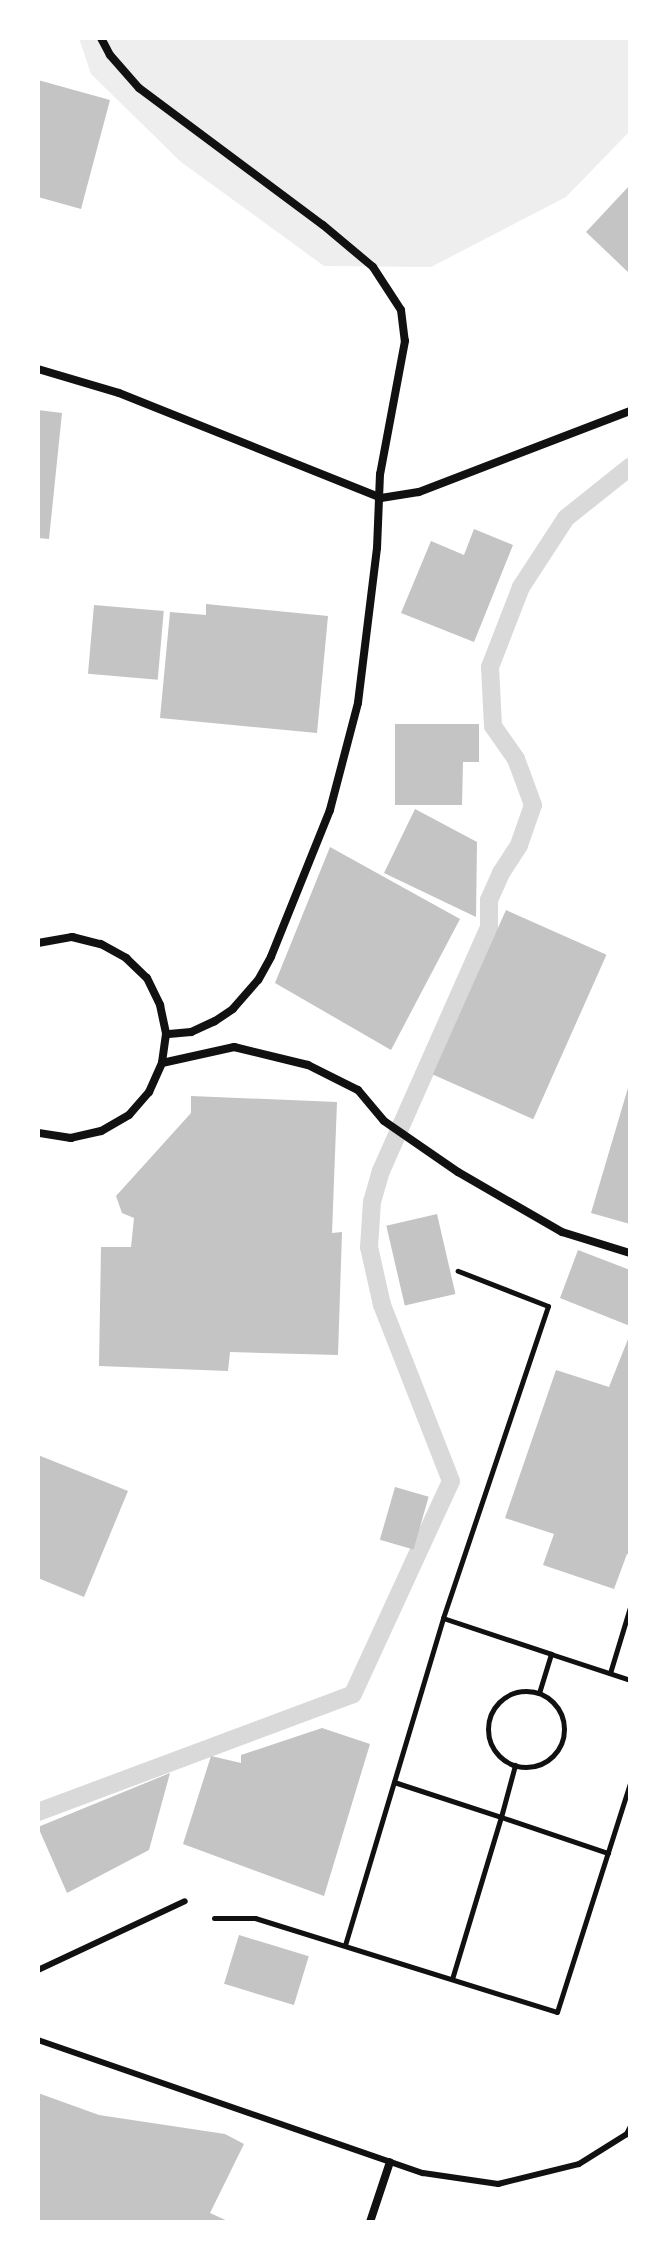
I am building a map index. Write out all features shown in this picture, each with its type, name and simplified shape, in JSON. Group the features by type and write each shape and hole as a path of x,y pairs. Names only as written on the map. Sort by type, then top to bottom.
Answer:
{"street":[{"path":"101,38 110,55 149,97 323,225 373,267 401,310 405,341 380,474 381,498 367,633 351,738 330,810 271,957 258,980 233,1009 191,1032 166,1034"},
{"path":"38,369 119,393 381,498 419,492 630,411"},
{"path":"38,943 72,937 101,944 126,958 147,978 160,1005 166,1034 162,1063 149,1092 129,1115 101,1131 71,1138 38,1134"},
{"path":"162,1063 234,1047 308,1065 358,1090 384,1121 458,1172 562,1232 630,1253"},
{"path":"370,2222 390,2162"}],"lane":[{"path":"38,1970 185,1901"},
{"path":"38,2040 423,2173 498,2184 579,2164 627,2134 630,2128"}],"path":[{"path":"345,1945 443,1618 548,1306 458,1271"},
{"path":"610,1673 630,1607"},
{"path":"443,1618 630,1680"},
{"path":"539,1693 551,1654"},
{"path":"539,1693 562,1714 564,1738 550,1760 537,1766 515,1765 495,1751 490,1740 491,1713 510,1694 539,1693"},
{"path":"452,1979 515,1765"},
{"path":"394,1782 608,1853"},
{"path":"185,1901 215,1919 255,1918 557,2012 630,1783"}],"shaded area":[{"path":"79,38 630,38 630,131 566,197 431,267 324,266 181,162 91,74"}],"building":[{"path":"38,80 110,100 81,209 38,197"},
{"path":"630,185 630,274 586,232"},
{"path":"38,410 62,413 49,539 38,538"},
{"path":"474,529 513,545 474,642 401,613 431,541 464,555"},
{"path":"206,604 328,616 317,733 160,718 170,612 206,615"},
{"path":"94,605 164,611 158,680 88,674"},
{"path":"395,724 479,724 479,762 463,762 462,805 395,805"},
{"path":"415,809 477,842 476,917 384,873"},
{"path":"330,847 460,919 391,1050 275,983"},
{"path":"506,910 606,955 533,1119 433,1074"},
{"path":"630,1081 630,1224 591,1213"},
{"path":"191,1096 337,1102 332,1233 342,1232 338,1355 230,1352 228,1371 99,1366 101,1247 131,1247 134,1218 122,1213 116,1196 191,1113"},
{"path":"437,1214 455,1294 405,1306 386,1226"},
{"path":"578,1250 630,1270 630,1326 560,1298"},
{"path":"630,1334 630,1555 627,1554 614,1589 543,1565 554,1534 505,1518 556,1370 609,1387"},
{"path":"38,1455 128,1491 84,1597 38,1578"},
{"path":"395,1487 429,1497 413,1550 380,1540"},
{"path":"322,1728 370,1744 324,1896 183,1844 211,1756 241,1763 241,1755"},
{"path":"170,1773 149,1850 67,1893 38,1827"},
{"path":"239,1935 309,1956 294,2005 224,1984"},
{"path":"38,2093 99,2115 225,2134 244,2144 210,2213 230,2222 38,2222"}],"waterway":[{"path":"38,1812 353,1694 451,1481 382,1305 369,1247 372,1202 381,1171 489,927 489,900 519,845 533,805 516,759 493,726 490,667 521,587 566,518 630,467"}]}
